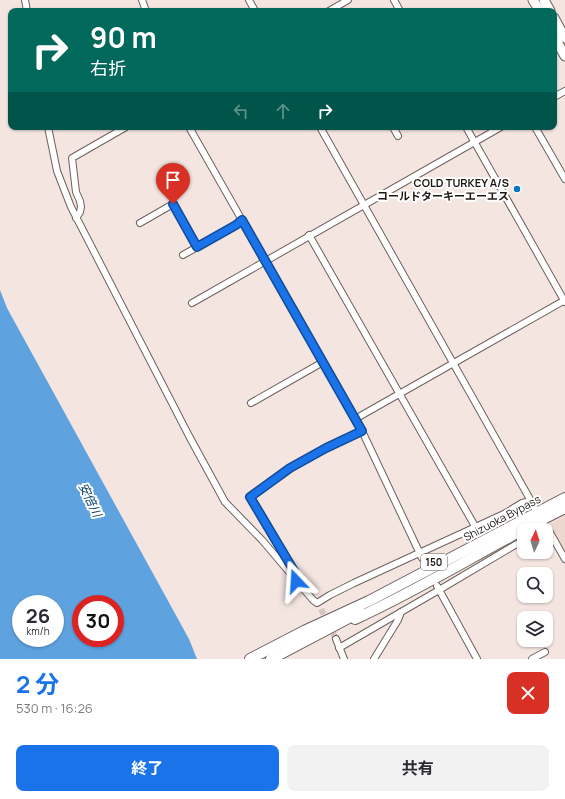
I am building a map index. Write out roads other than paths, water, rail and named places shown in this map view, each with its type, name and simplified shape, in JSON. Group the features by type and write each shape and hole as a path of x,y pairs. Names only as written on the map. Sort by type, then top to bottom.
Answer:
{"highway":[{"name":"150","path":"271,659 349,604 387,585 542,522 565,497"},
{"name":"Shizuoka Bypass","path":"452,560 565,497"},
{"name":"Shizuoka Bypass","path":"452,560 565,504"},
{"name":"150","path":"250,659 306,635 367,613 542,522 565,508"},
{"name":"150","path":"306,635 452,560"}],"main road":[{"path":"557,24 562,35 565,56"}],"street":[{"path":"334,8 348,0"},
{"path":"49,130 57,171 76,218 185,429 225,502 262,540 319,606 336,592 421,555 504,514 522,503 531,501"},
{"path":"76,218 81,207 76,192 72,158 121,130"},
{"path":"191,130 356,419 421,555"},
{"path":"322,130 542,522 548,529 565,559"},
{"path":"395,130 398,136"},
{"path":"356,419 564,301 468,130"},
{"path":"192,303 496,130"},
{"path":"537,130 565,179"},
{"path":"140,223 173,204 197,247"},
{"path":"183,255 236,225 242,220"},
{"path":"309,235 476,528"},
{"path":"251,403 323,362"},
{"path":"296,581 294,571 250,497 290,468 326,448 362,431"},
{"path":"339,648 401,612 438,588 517,544"},
{"path":"438,588 477,659"},
{"path":"374,659 398,620 401,612"},
{"path":"336,639 344,659"},
{"path":"532,659 545,652"}],"water":[{"name":"安倍川","path":"0,290 7,308 189,639 197,659 0,659"}],"tunnel":[{"path":"422,558 430,573"},
{"path":"321,609 336,639"}],"place":[{"name":"COLD TURKEY A/S コールドターキーエーエス","path":"517,189"}]}
